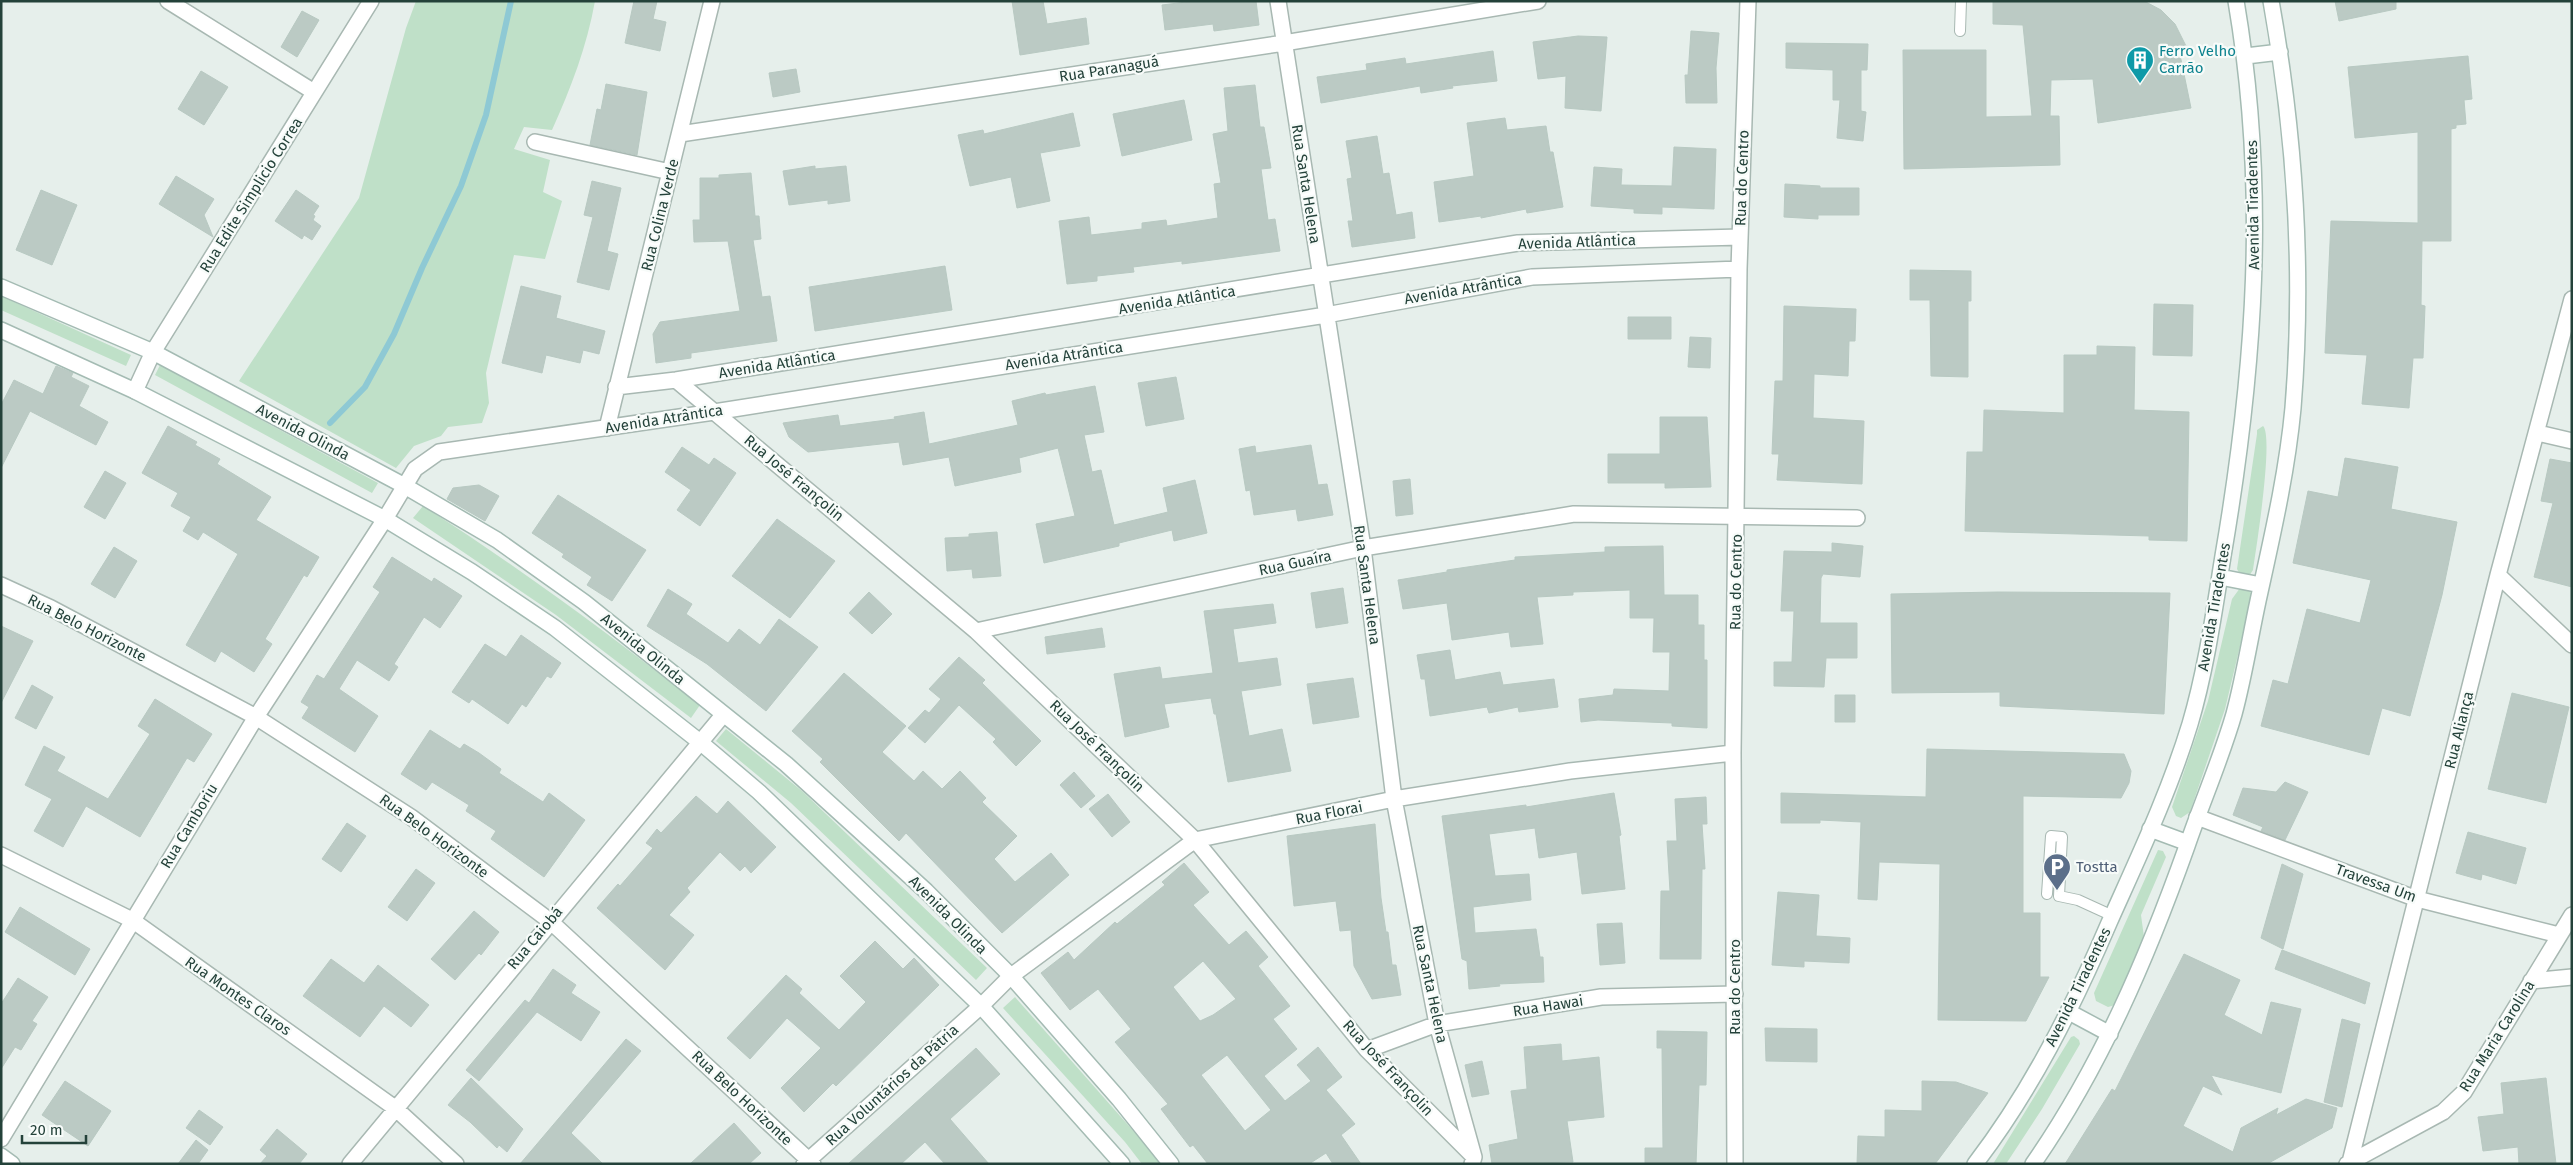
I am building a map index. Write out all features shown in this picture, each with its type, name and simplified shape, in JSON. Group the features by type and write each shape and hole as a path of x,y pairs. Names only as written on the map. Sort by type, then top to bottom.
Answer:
{"street":[{"path":"168,1 314,92"},
{"name":"Rua Edite Simplicio Correa","path":"135,391 153,352 371,1"},
{"name":"Rua Colina Verde","path":"607,428 712,1"},
{"name":"Rua Santa Helena","path":"1278,1 1363,548 1394,799 1437,1024 1473,1160"},
{"name":"Rua Paranaguá","path":"680,134 1284,43 1538,1"},
{"name":"Rua do Centro","path":"1735,1164 1733,753 1739,269 1748,1"},
{"name":"Avenida Tiradentes","path":"1975,1164 1993,1140 2069,1012 2113,916 2150,829 2190,724 2206,655 2246,409 2254,314 2253,139 2246,56 2236,1"},
{"path":"2033,1164 2088,1075 2110,1034 2134,982 2188,843 2234,714 2278,509 2292,412 2296,350 2294,197 2290,136 2280,52 2271,1"},
{"path":"2246,56 2280,52"},
{"path":"535,142 670,172"},
{"name":"Avenida Atlântica","path":"616,387 676,380 1518,244 1740,238"},
{"name":"Avenida Atrântica","path":"386,519 403,485 414,469 439,452 714,412 1326,315 1532,277 1739,269"},
{"name":"Avenida Olinda","path":"1,287 153,352 403,485 497,540 541,570 632,638 830,802 926,892 1011,976 1113,1092 1171,1164"},
{"name":"Rua Aliança","path":"2349,1163 2498,575 2538,433 2572,299"},
{"path":"1,330 135,391 386,519 472,572 555,628 700,742 759,792 981,1006 1122,1164"},
{"name":"Rua José Françolin","path":"676,380 976,631 1195,840 1367,1050 1473,1160"},
{"path":"2538,433 2572,441"},
{"name":"Rua Guaíra","path":"976,631 1363,548 1574,514 1737,518 1857,518"},
{"name":"Rua Camboriu","path":"1,1139 256,717 386,519"},
{"path":"2498,575 2572,645"},
{"path":"2220,577 2261,586"},
{"name":"Rua Belo Horizonte","path":"1,585 51,608 256,717 411,817 550,921 808,1162"},
{"name":"Rua Caiobá","path":"350,1164 723,715"},
{"name":"Rua Florai","path":"981,1006 1011,976 1195,840 1394,799 1570,771 1733,753"},
{"name":"Travessa Um","path":"2197,817 2417,899 2559,935"},
{"path":"2150,829 2188,843"},
{"name":"Rua Montes Claros","path":"1,855 132,920 395,1108 456,1164"},
{"name":"Rua Maria Carolina","path":"2349,1163 2443,1112 2464,1092 2572,915"},
{"path":"2531,982 2572,978"},
{"name":"Rua Hawai","path":"1367,1050 1437,1024 1601,997 1735,994"},
{"name":"Rua Voluntários da Pátria","path":"808,1162 981,1006"},
{"path":"2069,1012 2110,1034"},
{"path":"1,1156 12,1164"}],"lane":[{"path":"1960,1 1960,30"},
{"path":"2047,894 2051,836 2062,837 2059,896 2078,900 2113,916"}],"green space":[{"path":"416,1 595,1 578,67 552,130 524,127 514,149 550,160 543,192 562,201 545,259 514,255 486,373 489,403 482,423 448,427 441,436 414,446 396,468 239,381 359,198 406,28"},
{"path":"1,296 131,355 126,366 1,310"},
{"path":"160,365 378,483 372,493 155,375"},
{"path":"2263,426 2266,434 2265,471 2255,558 2253,570 2249,576 2241,576 2237,569 2257,430"},
{"path":"423,506 564,602 700,705 691,718 556,615 413,518"},
{"path":"2240,588 2250,591 2252,596 2225,709 2190,812 2181,818 2176,816 2172,807 2208,701 2232,599"},
{"path":"726,729 802,791 987,968 976,980 791,803 716,741"},
{"path":"2158,850 2163,851 2166,857 2141,915 2144,937 2115,1005 2108,1007 2096,1001 2094,993"},
{"path":"1015,997 1136,1134 1160,1164 1142,1164 1125,1142 1003,1008"},
{"path":"2074,1036 2079,1040 2080,1044 2042,1109 2006,1164 1993,1164 2071,1037"}],"building":[{"path":"634,1 657,1 653,19 666,22 660,51 625,43"},
{"path":"1012,1 1043,1 1047,24 1086,18 1089,44 1020,55"},
{"path":"1194,1 1256,1 1259,25 1214,31 1213,24 1165,30 1162,5"},
{"path":"1993,1 2144,1 2161,10 2175,24 2188,50 2179,50 2191,108 2098,123 2093,79 2051,80 2050,116 2059,116 2060,165 1904,169 1903,50 1986,50 1986,117 2032,116 2023,25 1993,24"},
{"path":"2335,1 2396,1 2396,9 2339,21"},
{"path":"302,11 319,20 297,57 281,47"},
{"path":"1691,31 1719,33 1716,68 1717,103 1686,103 1685,75 1688,75"},
{"path":"1578,36 1607,37 1601,111 1565,108 1566,76 1538,79 1533,42"},
{"path":"1786,43 1868,44 1867,70 1861,70 1861,111 1866,112 1863,141 1837,138 1840,100 1833,100 1833,70 1786,68"},
{"path":"1493,51 1497,81 1452,86 1453,88 1421,93 1420,86 1321,103 1317,77 1367,70 1366,64 1405,58 1406,64"},
{"path":"2468,56 2472,99 2464,100 2466,124 2456,125 2456,128 2451,129 2451,241 2422,241 2421,305 2425,306 2423,358 2413,358 2409,408 2362,404 2367,355 2325,353 2331,221 2418,223 2418,132 2355,138 2348,67"},
{"path":"796,69 800,92 773,97 769,73"},
{"path":"201,71 228,87 204,125 178,109"},
{"path":"606,84 647,92 637,155 590,145 597,109 601,110"},
{"path":"1255,85 1260,127 1264,127 1271,168 1261,169 1268,220 1275,219 1280,251 1182,264 1182,261 1133,267 1134,272 1097,276 1097,281 1067,284 1059,221 1089,217 1091,235 1142,229 1142,223 1166,220 1167,226 1218,218 1214,184 1221,183 1213,134 1228,131 1224,88"},
{"path":"1184,100 1192,140 1122,156 1113,114"},
{"path":"1073,113 1080,146 1040,153 1050,201 1017,208 1011,177 970,186 958,135 983,130 984,134"},
{"path":"1505,118 1507,130 1546,126 1550,152 1553,152 1563,207 1527,213 1526,209 1481,218 1481,216 1439,222 1434,182 1474,176 1467,123"},
{"path":"1377,136 1383,174 1389,173 1396,215 1412,212 1415,238 1352,247 1348,221 1353,221 1347,179 1352,178 1346,141"},
{"path":"1674,147 1716,149 1714,209 1662,207 1662,214 1634,213 1634,209 1591,206 1594,167 1622,169 1621,185 1672,186"},
{"path":"815,166 815,169 846,166 850,201 828,204 828,200 789,205 783,171"},
{"path":"751,173 755,216 759,216 761,239 753,240 762,297 770,296 777,341 691,353 691,358 656,363 653,334 660,322 740,311 728,241 694,242 693,220 700,220 700,178 719,178 719,175"},
{"path":"176,176 214,199 204,215 213,237 159,204"},
{"path":"592,181 621,188 607,251 618,254 609,290 577,282 593,217 584,215"},
{"path":"1785,184 1820,186 1820,188 1859,188 1859,215 1818,215 1818,219 1784,217"},
{"path":"41,190 77,205 52,265 16,250"},
{"path":"296,190 319,206 313,215 315,216 313,220 321,226 312,240 304,235 302,239 275,221"},
{"path":"945,266 952,310 815,331 809,287"},
{"path":"1910,270 1971,271 1971,301 1968,301 1968,377 1931,376 1930,300 1910,300"},
{"path":"521,286 561,296 556,318 605,331 599,354 583,350 580,363 546,355 542,373 502,363"},
{"path":"2154,304 2193,305 2192,356 2153,355"},
{"path":"1784,306 1856,309 1855,341 1849,341 1848,376 1814,374 1813,418 1864,421 1862,484 1777,480 1779,454 1772,454 1775,381 1783,381"},
{"path":"1628,317 1671,317 1671,339 1628,339"},
{"path":"1690,337 1711,338 1710,368 1688,367"},
{"path":"2097,346 2135,347 2134,410 2189,412 2187,541 2149,540 2149,536 1965,531 1967,452 1983,452 1984,410 2064,413 2064,355 2097,355"},
{"path":"56,366 73,373 71,377 89,386 79,406 108,422 96,445 30,411 1,468 1,405 14,380 43,394"},
{"path":"1176,377 1184,419 1146,426 1138,383"},
{"path":"1095,386 1104,432 1084,435 1092,472 1101,470 1114,525 1168,512 1163,488 1195,480 1207,533 1174,541 1172,530 1119,543 1119,546 1044,563 1036,524 1075,516 1058,448 1019,458 1021,472 955,486 949,457 903,465 899,442 808,452 789,437 783,423 838,415 840,426 895,419 894,417 924,412 929,444 1018,425 1012,401 1045,393 1046,395"},
{"path":"1660,417 1707,417 1711,487 1665,488 1665,483 1608,483 1608,454 1660,454"},
{"path":"168,426 197,442 195,445 220,459 217,464 271,497 256,520 319,557 307,577 304,575 265,639 272,644 254,672 221,651 215,662 186,645 238,554 203,532 198,540 183,531 191,517 171,506 178,493 142,473"},
{"path":"1311,445 1318,485 1327,484 1333,515 1298,521 1296,509 1254,515 1250,490 1246,491 1239,449 1255,446 1256,453"},
{"path":"682,447 709,465 714,458 736,473 700,526 677,510 691,490 665,472"},
{"path":"2345,458 2398,467 2391,509 2457,522 2442,595 2410,716 2382,708 2369,755 2261,726 2273,680 2288,684 2307,609 2360,623 2371,580 2293,563 2308,491 2338,497"},
{"path":"2550,459 2572,463 2572,587 2534,577 2553,503 2541,501"},
{"path":"105,471 126,483 105,519 84,507"},
{"path":"1410,479 1413,514 1396,516 1393,481"},
{"path":"479,485 499,496 485,521 447,499 453,488"},
{"path":"558,495 646,550 612,601 587,585 592,577 562,557 564,554 532,533"},
{"path":"777,519 835,561 790,618 732,576"},
{"path":"997,532 1001,576 973,578 972,569 947,571 945,538 969,537 969,534"},
{"path":"1832,543 1863,546 1860,577 1823,574 1821,578 1820,623 1857,623 1857,658 1826,658 1824,687 1774,686 1774,662 1792,662 1794,611 1781,611 1784,551 1832,552"},
{"path":"1663,546 1664,595 1698,595 1698,625 1704,625 1704,660 1707,660 1707,728 1672,726 1672,723 1598,720 1581,722 1579,699 1613,695 1614,689 1669,691 1670,652 1653,652 1654,618 1630,618 1630,590 1573,592 1573,595 1537,597 1543,644 1511,647 1509,632 1452,640 1447,603 1403,609 1398,580 1447,572 1447,570 1515,560 1515,557 1605,552 1605,547"},
{"path":"114,547 137,561 115,598 91,584"},
{"path":"392,557 432,582 434,578 462,596 440,628 424,617 394,664 398,667 389,681 357,660 339,689 378,716 355,752 302,718 309,707 301,702 317,675 324,679 380,592 373,587"},
{"path":"1343,588 1348,623 1316,628 1311,593"},
{"path":"668,589 692,604 686,614 728,643 739,629 760,645 779,619 818,647 766,711 707,664 647,626"},
{"path":"869,592 892,614 872,634 849,613"},
{"path":"1998,592 2170,593 2164,714 2000,706 2000,692 1892,693 1891,594"},
{"path":"1273,604 1276,623 1233,629 1238,663 1277,658 1281,685 1241,691 1249,736 1282,729 1291,771 1228,782 1216,714 1214,714 1211,698 1164,704 1169,727 1125,737 1114,674 1160,667 1162,679 1213,673 1204,611"},
{"path":"1,626 33,641 1,703"},
{"path":"1102,628 1105,647 1047,654 1045,637"},
{"path":"521,635 561,663 551,678 547,676 526,707 522,704 508,724 472,699 469,703 452,692 485,644 506,657"},
{"path":"1450,650 1455,680 1500,672 1503,685 1554,679 1558,707 1519,712 1518,707 1489,713 1487,707 1430,716 1425,679 1421,679 1417,655"},
{"path":"959,657 985,680 982,683 1041,741 1016,766 993,742 996,739 959,705 925,743 908,728 925,710 929,713 941,699 929,689"},
{"path":"844,673 906,726 882,752 914,781 923,771 942,789 960,771 986,798 982,802 1017,836 994,859 1015,882 1051,853 1069,875 1002,933 906,833 899,841 820,762 823,759 792,731"},
{"path":"1353,678 1359,717 1313,724 1307,684"},
{"path":"32,685 53,697 36,729 15,718"},
{"path":"2512,693 2569,707 2546,803 2488,789"},
{"path":"1835,695 1855,695 1855,722 1835,722"},
{"path":"155,699 212,734 194,762 187,758 140,837 86,806 63,847 34,831 52,799 25,785 44,746 65,757 57,771 108,799 150,734 138,726"},
{"path":"430,730 460,749 464,744 479,753 501,769 499,773 543,802 549,793 585,820 544,877 491,839 496,831 466,811 469,805 432,782 426,790 401,774"},
{"path":"1927,749 2124,754 2131,771 2129,783 2121,798 2023,796 2023,913 2040,913 2040,977 2049,977 2026,1021 1938,1020 1940,864 1879,862 1877,900 1858,899 1861,822 1820,820 1820,823 1781,823 1781,793 1926,797"},
{"path":"1074,772 1095,796 1081,808 1060,785"},
{"path":"2285,782 2308,792 2285,840 2261,831 2263,827 2233,815 2243,788 2276,792"},
{"path":"1614,793 1621,835 1619,836 1625,889 1582,894 1577,852 1539,858 1535,828 1489,834 1495,876 1529,874 1531,900 1473,907 1475,933 1536,929 1540,957 1543,957 1544,982 1499,984 1500,986 1469,989 1467,961 1462,959 1442,816 1526,805 1526,807"},
{"path":"1108,794 1130,822 1112,837 1089,809"},
{"path":"696,796 717,814 728,801 776,847 751,873 745,866 740,871 720,852 687,888 690,892 669,915 694,935 665,970 597,908 618,884 620,886 653,848 646,843 657,829 661,833"},
{"path":"1706,797 1707,824 1702,824 1705,869 1702,869 1701,959 1660,959 1661,891 1670,891 1667,841 1677,841 1675,799"},
{"path":"347,823 366,836 341,872 322,859"},
{"path":"1375,824 1381,898 1386,932 1388,932 1392,965 1396,965 1401,995 1372,999 1354,966 1351,930 1340,931 1336,901 1294,906 1287,836"},
{"path":"2468,832 2526,848 2516,884 2482,874 2481,880 2456,873"},
{"path":"1184,863 1209,892 1193,905 1229,945 1246,931 1268,957 1258,966 1290,1006 1273,1019 1297,1049 1264,1076 1285,1101 1311,1081 1297,1065 1318,1047 1342,1077 1326,1090 1355,1124 1341,1135 1361,1164 1333,1164 1326,1153 1309,1164 1208,1164 1193,1145 1190,1147 1161,1109 1168,1104 1115,1042 1131,1029 1098,989 1070,1010 1041,973 1068,952 1074,960 1115,922 1117,924 1165,885 1162,882","holes":["1203,961 1236,999 1213,1015 1200,1021 1173,987","1227,1055 1271,1110 1245,1131 1201,1075"]},
{"path":"2282,864 2303,874 2283,949 2261,938"},
{"path":"416,869 435,883 407,921 388,907"},
{"path":"1778,892 1819,895 1816,936 1850,938 1849,963 1804,961 1804,967 1772,965"},
{"path":"20,907 90,949 75,975 5,932"},
{"path":"474,911 499,932 481,955 479,953 455,980 431,959"},
{"path":"1622,923 1625,963 1600,965 1597,924"},
{"path":"875,941 903,969 914,958 939,985 836,1086 833,1083 804,1112 781,1088 821,1048 787,1018 750,1059 727,1038 786,975 802,989 799,993 839,1030 866,1002 840,976"},
{"path":"2282,950 2370,983 2365,1004 2275,969"},
{"path":"2184,954 2240,980 2224,1015 2262,1035 2271,1002 2301,1009 2281,1093 2211,1075 2222,1095 2203,1086 2183,1126 2233,1152 2241,1128 2278,1108 2276,1115 2306,1099 2337,1108 2332,1128 2267,1164 2065,1164 2112,1089 2115,1091"},
{"path":"331,959 364,983 378,965 429,1005 411,1027 384,1006 360,1037 303,996"},
{"path":"553,969 576,985 571,993 600,1012 581,1041 537,1012 479,1081 466,1070 525,1000 529,1003"},
{"path":"18,978 48,997 32,1021 37,1024 21,1050 15,1047 1,1069 1,1004"},
{"path":"2342,1019 2360,1024 2342,1107 2324,1102"},
{"path":"1765,1028 1817,1029 1817,1062 1766,1061"},
{"path":"1657,1031 1707,1032 1706,1085 1699,1085 1696,1164 1645,1164 1645,1148 1663,1148 1662,1048 1657,1048"},
{"path":"626,1039 641,1051 571,1133 603,1164 520,1164"},
{"path":"1561,1044 1562,1061 1599,1057 1604,1117 1567,1121 1573,1162 1492,1164 1489,1145 1518,1139 1511,1091 1527,1089 1524,1047"},
{"path":"976,1048 1000,1074 950,1119 989,1164 945,1164 925,1142 901,1164 848,1164"},
{"path":"1482,1061 1489,1094 1472,1097 1465,1065"},
{"path":"471,1078 523,1129 507,1152 499,1145 497,1148 470,1122 448,1105"},
{"path":"2546,1078 2556,1164 2519,1164 2518,1147 2483,1151 2478,1117 2504,1114 2501,1083"},
{"path":"65,1081 111,1111 88,1146 42,1115"},
{"path":"1922,1081 1956,1082 1988,1093 1935,1164 1857,1164 1858,1136 1885,1137 1885,1110 1922,1111"},
{"path":"199,1110 223,1127 210,1145 186,1128"},
{"path":"734,1123 761,1153 749,1164 690,1164"},
{"path":"277,1129 307,1154 299,1164 260,1164 267,1156 260,1150"},
{"path":"196,1140 208,1150 198,1164 178,1164"}],"waterway":[{"path":"330,423 365,387 394,334 422,268 461,186 486,115 511,1"}],"place":[{"name":"Ferro Velho Carrão","path":"2140,84"},
{"name":"Tostta","path":"2057,891"}]}
